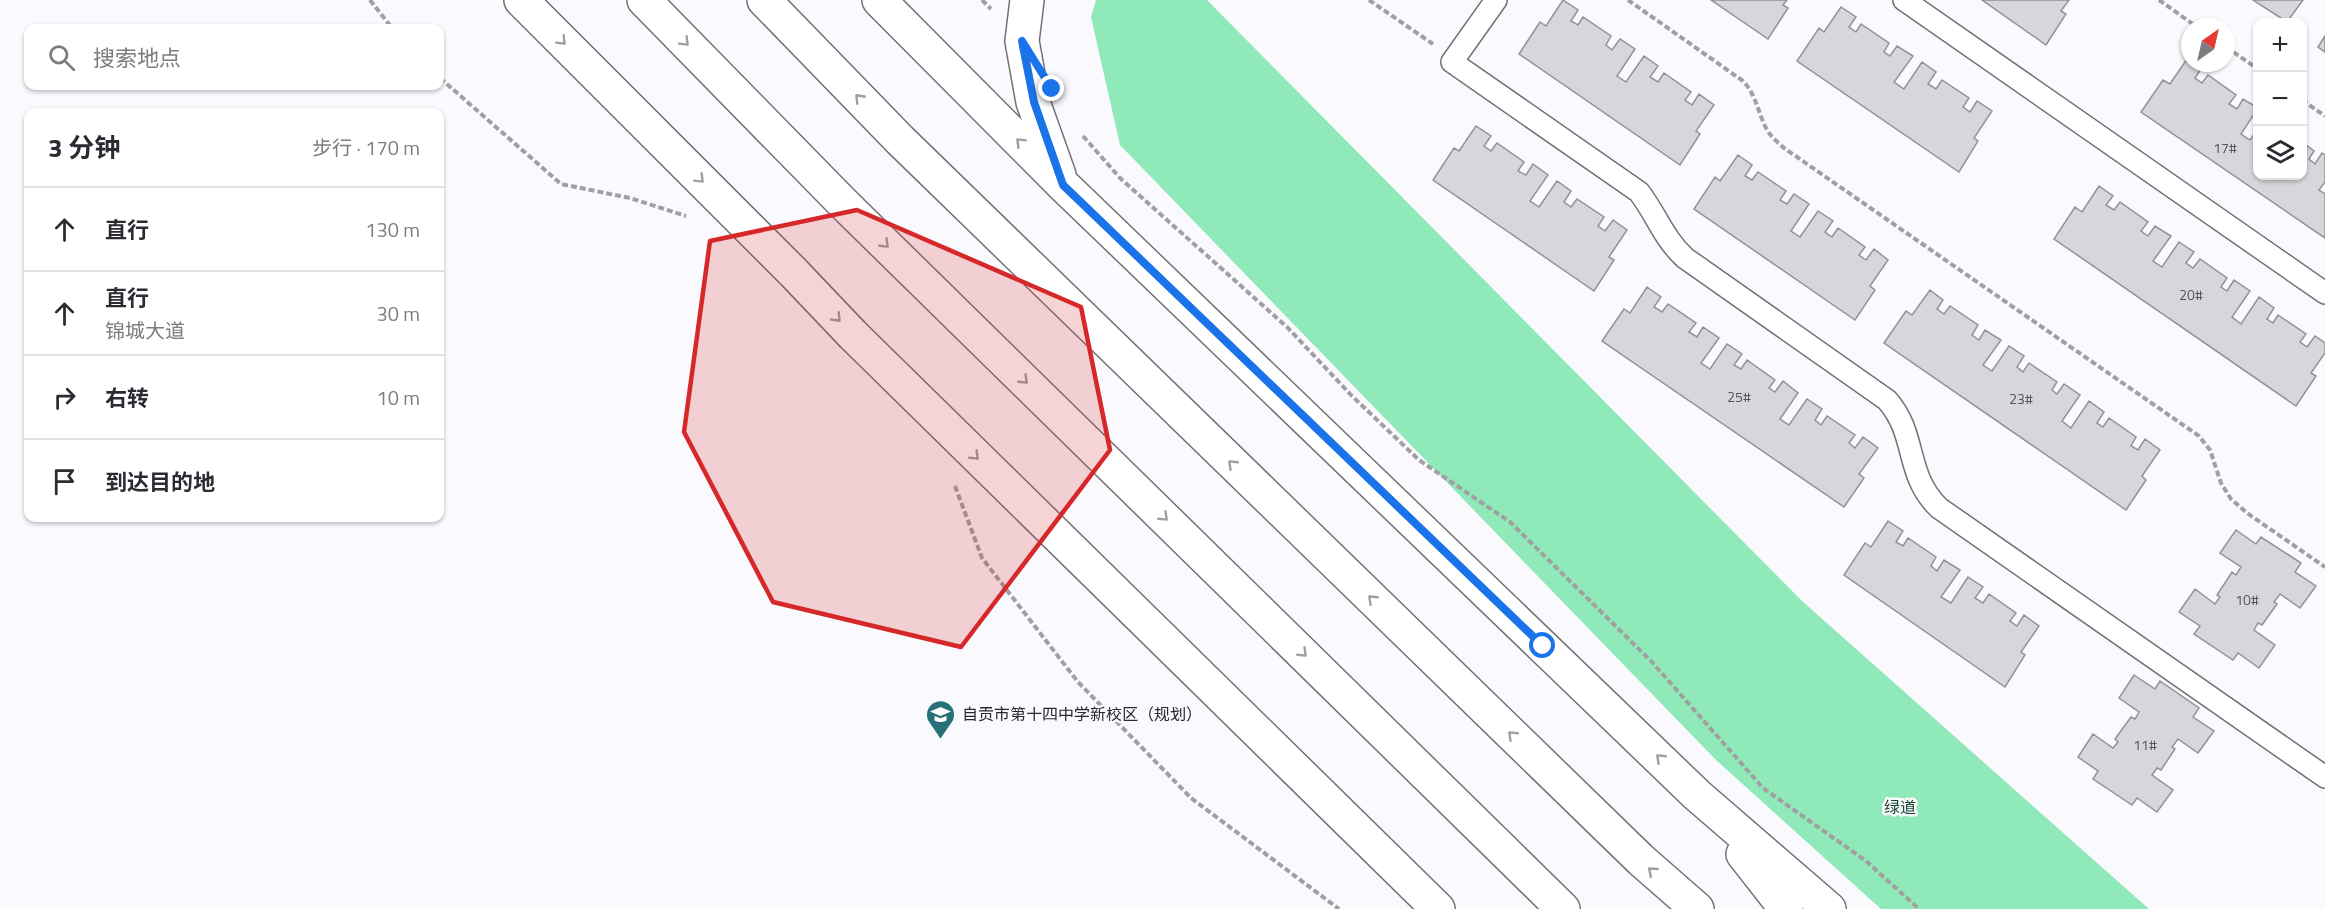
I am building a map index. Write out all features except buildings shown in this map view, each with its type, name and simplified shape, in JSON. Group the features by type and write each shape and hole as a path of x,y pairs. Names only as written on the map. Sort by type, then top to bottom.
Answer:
{"main road":[{"path":"521,0 853,335 1438,909"},
{"path":"644,0 852,211 1563,909"},
{"path":"764,0 908,148 1641,860 1697,909"},
{"path":"879,0 1063,185 1697,795 1829,909"},
{"path":"1027,0 1022,41 1034,102 1063,185"},
{"path":"1697,795 1786,909"}],"lane":[{"path":"1496,0 1452,62 1639,192 1653,212 1666,239 1685,258 1887,400 1900,418 1910,443 1923,492 1939,508 2325,777"},
{"path":"1904,0 2325,293"}],"path":[{"path":"370,0 389,24"},
{"path":"982,0 1022,41"},
{"path":"1369,0 1455,59"},
{"path":"1628,0 1743,81 1752,91 1765,127 1784,148 2199,436 2210,450 2221,483 2231,499 2325,567"},
{"path":"2158,0 2184,18"},
{"path":"2235,53 2253,66"},
{"path":"444,82 561,184 630,198 695,219"},
{"path":"2307,103 2325,116"},
{"path":"1077,128 1119,178 1288,328 1351,395 1419,460 1510,522 1651,661 1763,788 1866,861 1918,909"},
{"path":"950,478 956,488 982,558 1078,682 1191,798 1339,909"}],"highlighted area":[{"path":"857,210 1081,307 1110,450 961,647 773,602 684,432 710,241"}],"green space":[{"name":"绿道","path":"1096,0 1207,0 1802,601 2149,909 1881,909 1716,760 1120,145 1091,17"}],"place":[{"name":"自贡市第十四中学新校区（规划）","path":"941,740"}],"route":[{"path":"1052,89 1022,41 1034,102 1063,185 1543,646"}]}
